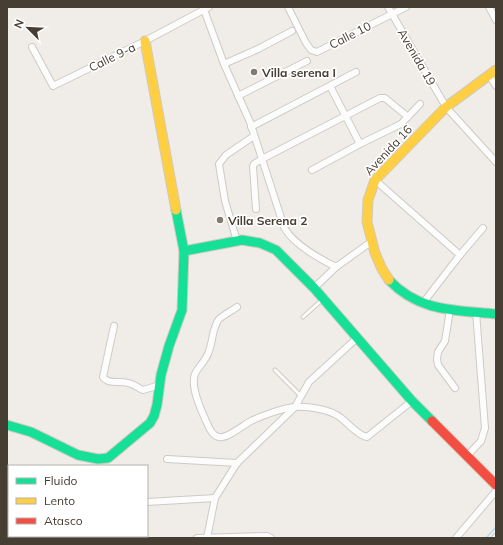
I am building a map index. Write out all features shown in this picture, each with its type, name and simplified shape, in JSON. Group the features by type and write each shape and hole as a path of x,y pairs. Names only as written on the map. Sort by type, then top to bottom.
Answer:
{"street":[{"name":"Calle 10","path":"288,7 306,43 311,50 317,52 406,7"},
{"name":"Avenida 19","path":"388,7 446,107 496,162"},
{"path":"489,7 496,20"},
{"path":"205,8 224,64 251,127 287,233 309,251 336,268"},
{"name":"Calle 9-a","path":"32,47 53,86 145,41 205,8"},
{"path":"224,64 258,49 292,31"},
{"path":"7,425 30,432 76,454 108,462 150,423 154,416 157,406 161,375 169,346 182,310 184,251 145,41"},
{"path":"238,96 307,61"},
{"path":"251,127 356,72"},
{"path":"492,73 496,86"},
{"name":"Avenida 16","path":"492,73 446,107 375,180 370,188 366,210 371,242 380,264 388,279 402,291 423,303 450,310 496,314"},
{"path":"330,86 360,144"},
{"path":"256,209 253,167 254,164 262,159 380,98 385,98 408,117"},
{"path":"312,170 400,124 420,104"},
{"path":"237,241 226,202 219,164 226,155 254,136"},
{"path":"375,180 460,255"},
{"path":"423,303 483,228"},
{"path":"184,251 242,240 260,243 276,250 314,288 412,401 496,485"},
{"path":"314,288 336,268 371,242"},
{"path":"237,308 220,319 216,325 209,352 203,364 195,373 195,387 198,401 213,434 223,437 251,421 283,409 295,407 324,410 339,416 362,436 367,437 412,401"},
{"path":"450,310 445,341 438,352 437,359 438,365 455,388"},
{"path":"467,456 481,440 485,428 476,312"},
{"path":"114,326 104,377 105,380 108,382 127,382 143,390 160,385"},
{"path":"207,538 215,498 237,463 295,407 309,382 357,338"},
{"path":"167,459 237,463"},
{"path":"456,538 496,491"},
{"path":"148,502 215,498"},
{"path":"197,538 267,536 271,538"}],"lane":[{"path":"303,317 323,298"},
{"path":"275,370 301,396"}],"waterway":[{"path":"486,538 496,527"}],"traffic: fast":[{"path":"7,425 31,432 78,455 98,459 108,458 150,423 157,405 161,375 169,346 182,310 184,251 176,210"},
{"path":"184,251 242,240 260,243 276,250 314,288 412,401 432,421"},
{"path":"389,280 401,290 425,304 452,310 496,314"}],"traffic: slow":[{"path":"145,41 176,210"},
{"path":"389,280 375,253 367,222 368,200 375,180 446,107 496,70"}],"traffic: jam":[{"path":"432,421 496,485"}],"place":[{"name":"Villa serena I","path":"254,72"},
{"name":"Villa Serena 2","path":"220,220"}]}
